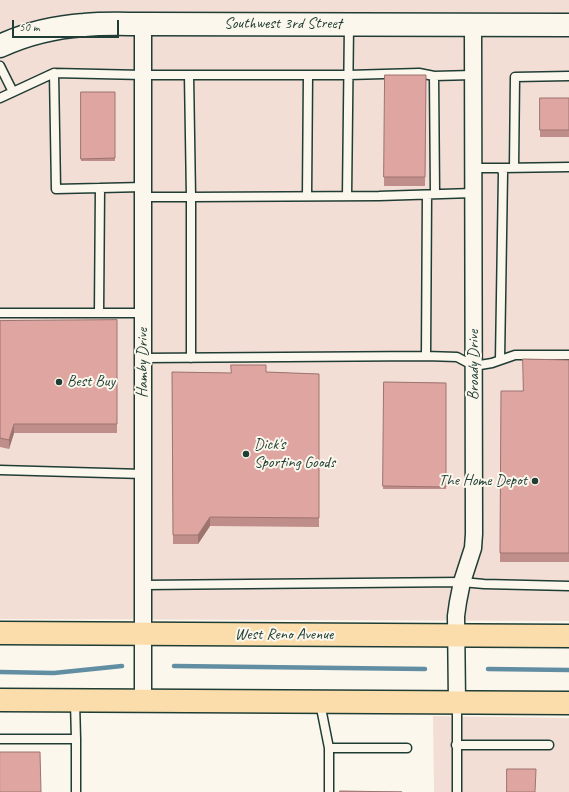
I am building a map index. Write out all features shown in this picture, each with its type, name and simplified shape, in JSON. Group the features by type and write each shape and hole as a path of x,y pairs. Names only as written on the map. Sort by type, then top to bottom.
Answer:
{"main road":[{"name":"Southwest 3rd Street","path":"0,46 38,33 86,25 569,25"},
{"name":"West Reno Avenue","path":"0,633 569,636"},
{"path":"0,700 569,703"}],"street":[{"name":"Hamby Drive","path":"143,24 143,701"},
{"name":"Broady Drive","path":"457,702 457,609 462,582 473,548 474,534 473,25"}],"lane":[{"path":"347,196 349,24"},
{"path":"0,66 13,92"},
{"path":"54,73 56,188 100,188 191,197 431,195 473,193"},
{"path":"0,98 54,73 143,75 348,75 418,73 434,76 473,75"},
{"path":"189,75 191,358"},
{"path":"308,75 308,196"},
{"path":"426,356 434,76"},
{"path":"514,168 515,76 569,76"},
{"path":"473,168 569,167"},
{"path":"500,360 503,173 501,168"},
{"path":"99,313 100,188"},
{"path":"0,313 143,313"},
{"path":"143,358 426,356 457,357 474,366 492,363 515,355 569,355"},
{"path":"0,470 143,474"},
{"path":"143,585 462,582 569,586"},
{"path":"75,701 76,792"},
{"path":"320,702 329,748 329,792"},
{"path":"457,702 457,792"},
{"path":"0,739 76,739"},
{"path":"456,745 549,745"},
{"path":"329,748 407,748"}],"shaded area":[{"path":"0,0 569,0 569,621 0,619"},
{"path":"433,716 569,718 569,792 434,792"}],"building":[{"path":"385,75 426,75 425,177 384,177"},
{"path":"81,92 115,92 115,158 81,159"},
{"path":"540,98 569,98 569,130 540,130"},
{"name":"Best Buy","path":"117,320 117,424 14,424 9,440 0,438 0,321"},
{"name":"The Home Depot","path":"523,359 569,360 569,553 500,553 501,391 523,391"},
{"name":"Dick's Sporting Goods","path":"231,365 266,365 266,372 319,374 319,518 210,517 198,535 173,535 172,372 231,373"},
{"path":"384,382 446,383 446,487 383,486"},
{"path":"0,752 40,752 41,792 0,792"},
{"path":"507,769 536,769 535,792 507,792"},
{"path":"340,791 402,792 340,792"}],"waterway":[{"path":"0,672 54,673 122,666"},
{"path":"174,666 425,669"},
{"path":"488,669 569,670"}],"place":[{"name":"Best Buy","path":"59,382"},
{"name":"Dick's Sporting Goods","path":"246,454"},
{"name":"The Home Depot","path":"535,481"}]}
